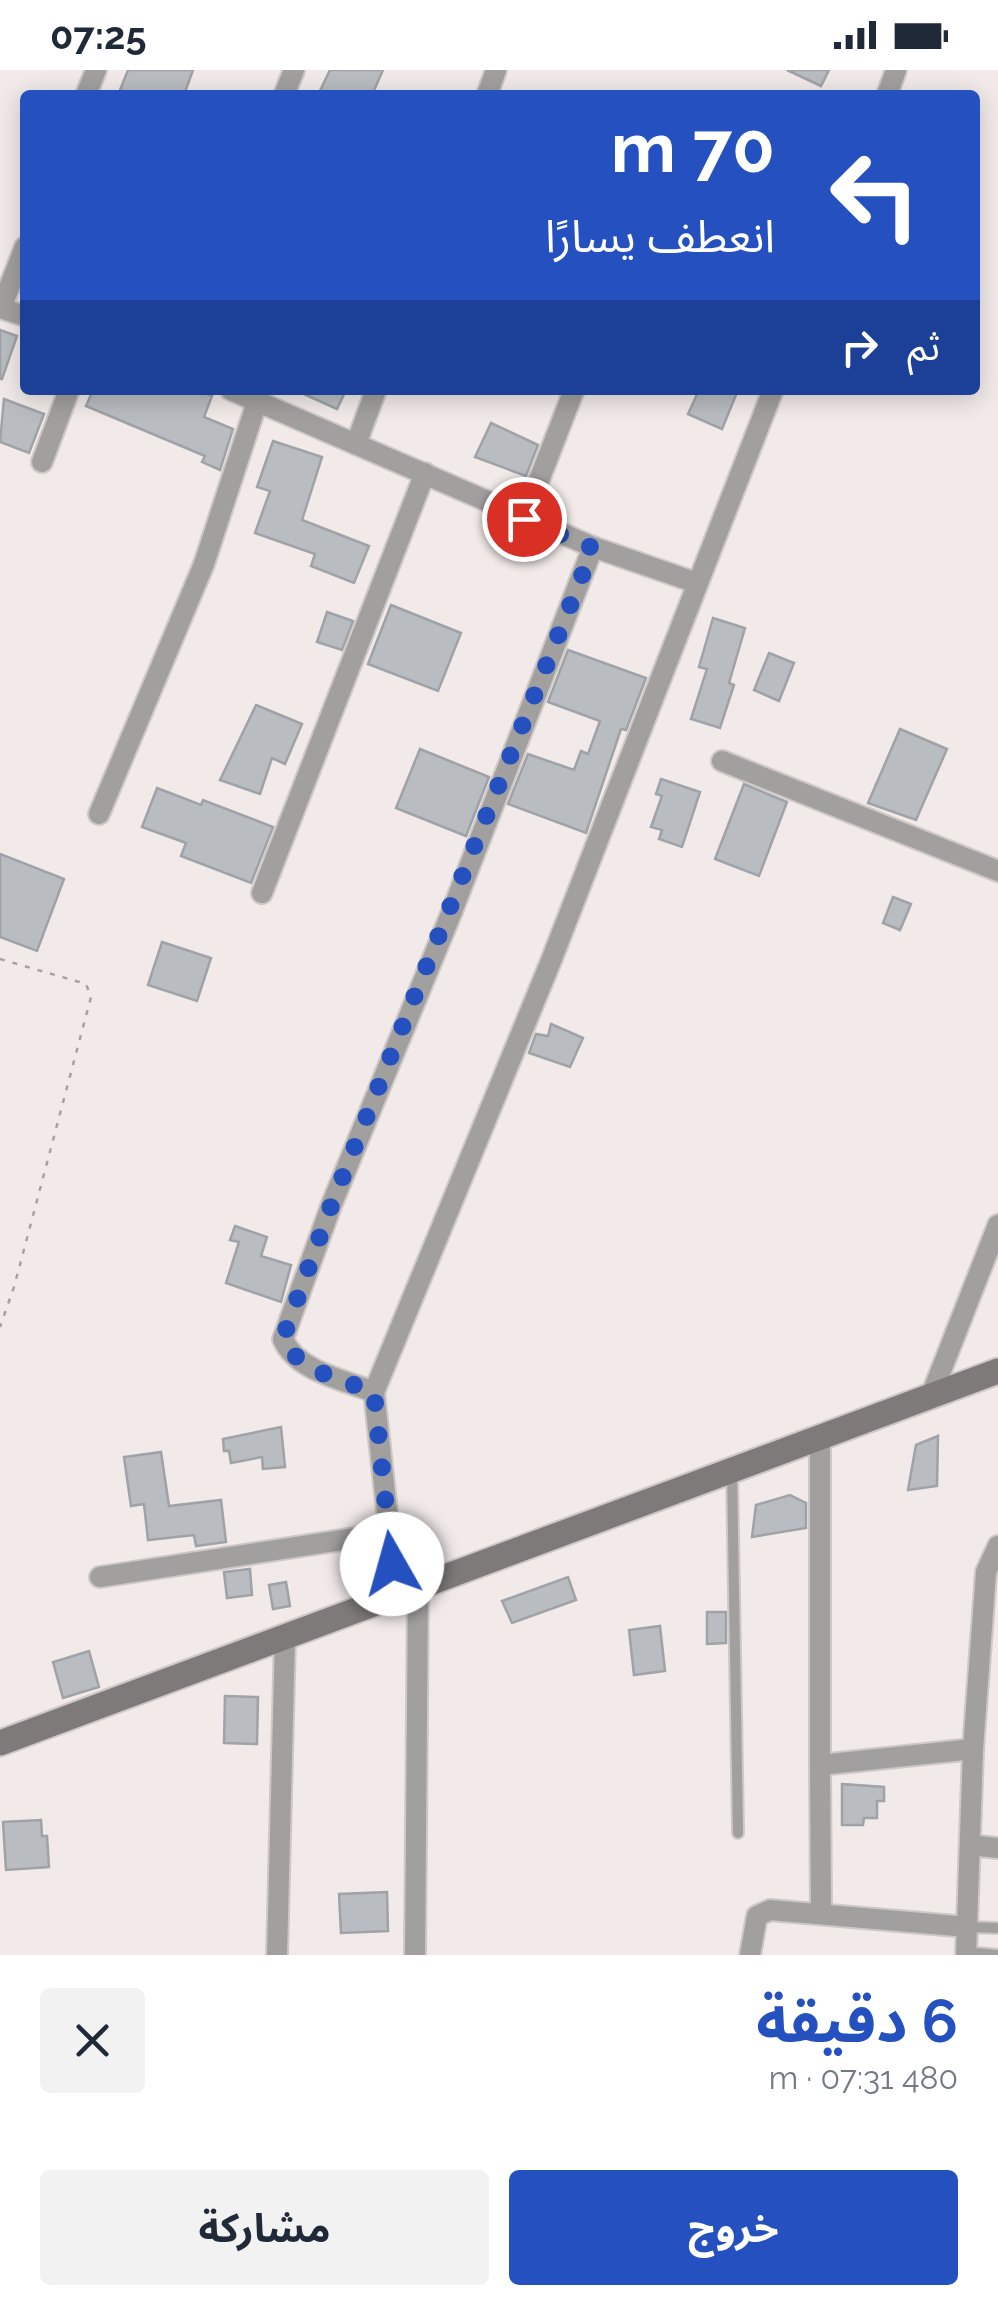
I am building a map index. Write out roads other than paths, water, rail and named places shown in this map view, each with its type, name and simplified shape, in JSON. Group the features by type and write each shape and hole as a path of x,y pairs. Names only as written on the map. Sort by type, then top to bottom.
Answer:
{"main road":[{"path":"0,1743 998,1371"}],"street":[{"path":"0,308 20,259"},
{"path":"42,462 67,395"},
{"path":"242,395 593,548 696,583"},
{"path":"356,444 374,395"},
{"path":"524,519 572,395"},
{"path":"416,1955 407,1591 387,1533 374,1392 551,961 772,395"},
{"path":"99,814 204,564 258,402"},
{"path":"262,893 424,473"},
{"path":"374,1392 316,1370 289,1352 283,1338 287,1322 593,548"},
{"path":"722,761 998,870"},
{"path":"930,1396 998,1225"},
{"path":"820,1438 821,1914"},
{"path":"100,1577 387,1533"},
{"path":"966,1954 973,1749 986,1572 998,1546"},
{"path":"277,1955 285,1636"},
{"path":"820,1766 973,1749"},
{"path":"970,1846 998,1848"},
{"path":"750,1955 757,1916 770,1910 968,1927"}],"lane":[{"path":"732,1471 738,1832"},
{"path":"968,1927 998,1928"},
{"path":"966,1954 998,1955"}]}
